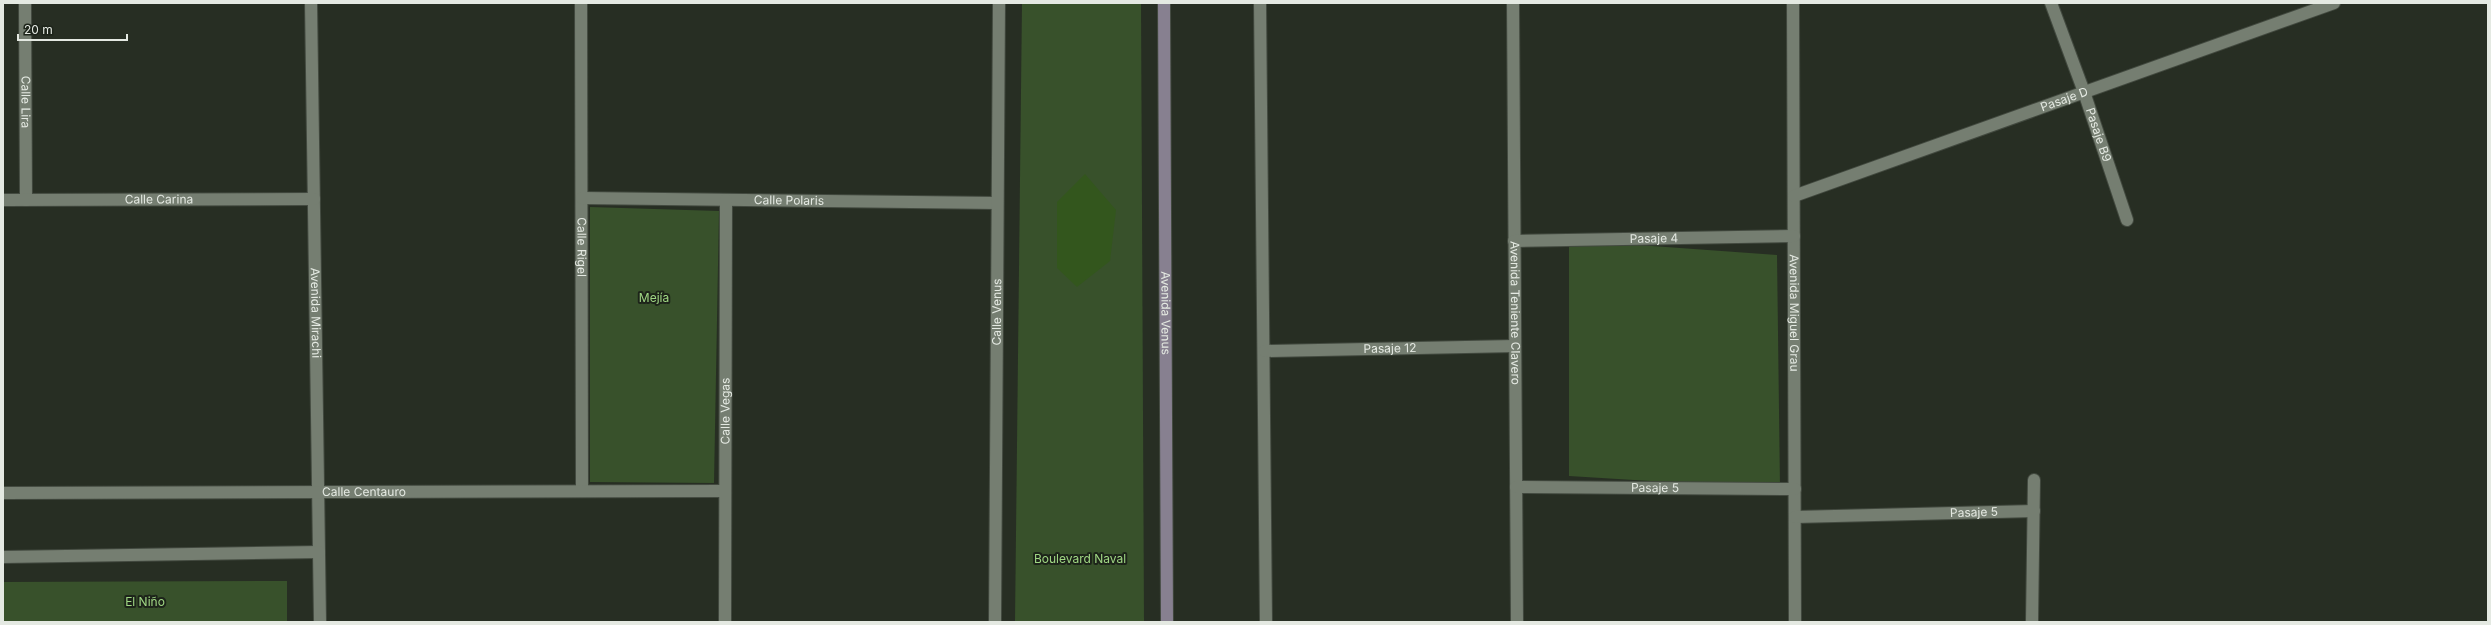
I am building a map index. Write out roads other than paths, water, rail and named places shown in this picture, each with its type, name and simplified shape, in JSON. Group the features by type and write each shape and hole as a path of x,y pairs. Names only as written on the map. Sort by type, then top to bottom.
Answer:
{"street":[{"name":"Calle Lira","path":"25,3 26,200"},
{"name":"Avenida Mirachi","path":"311,3 320,622"},
{"name":"Calle Rigel","path":"581,3 582,491"},
{"name":"Calle Venus","path":"995,622 999,3"},
{"name":"Avenida Venus","path":"1164,3 1167,622"},
{"path":"1260,3 1265,351 1266,622"},
{"name":"Avenida Teniente Clavero","path":"1513,3 1517,622"},
{"name":"Avenida Miguel Grau","path":"1793,3 1796,622"},
{"name":"Pasaje B9","path":"2051,3 2084,92 2119,199 2128,220"},
{"name":"Pasaje D","path":"1794,196 2334,3"},
{"name":"Calle Polaris","path":"582,198 997,203"},
{"name":"Calle Carina","path":"3,200 314,199"},
{"name":"Calle Vegas","path":"725,622 724,491 726,200"},
{"name":"Pasaje 4","path":"1514,241 1794,236"},
{"name":"Pasaje 12","path":"1265,351 1515,346"},
{"path":"2032,622 2034,480"},
{"name":"Pasaje 5","path":"1516,487 1795,489"},
{"name":"Calle Centauro","path":"3,493 724,491"},
{"name":"Pasaje 5","path":"1795,516 2034,511"},
{"path":"3,557 319,552"}],"park label":[{"name":"Mejía","path":"654,298"},
{"name":"Boulevard Naval","path":"1080,559"},
{"name":"El Niño","path":"145,602"}]}
